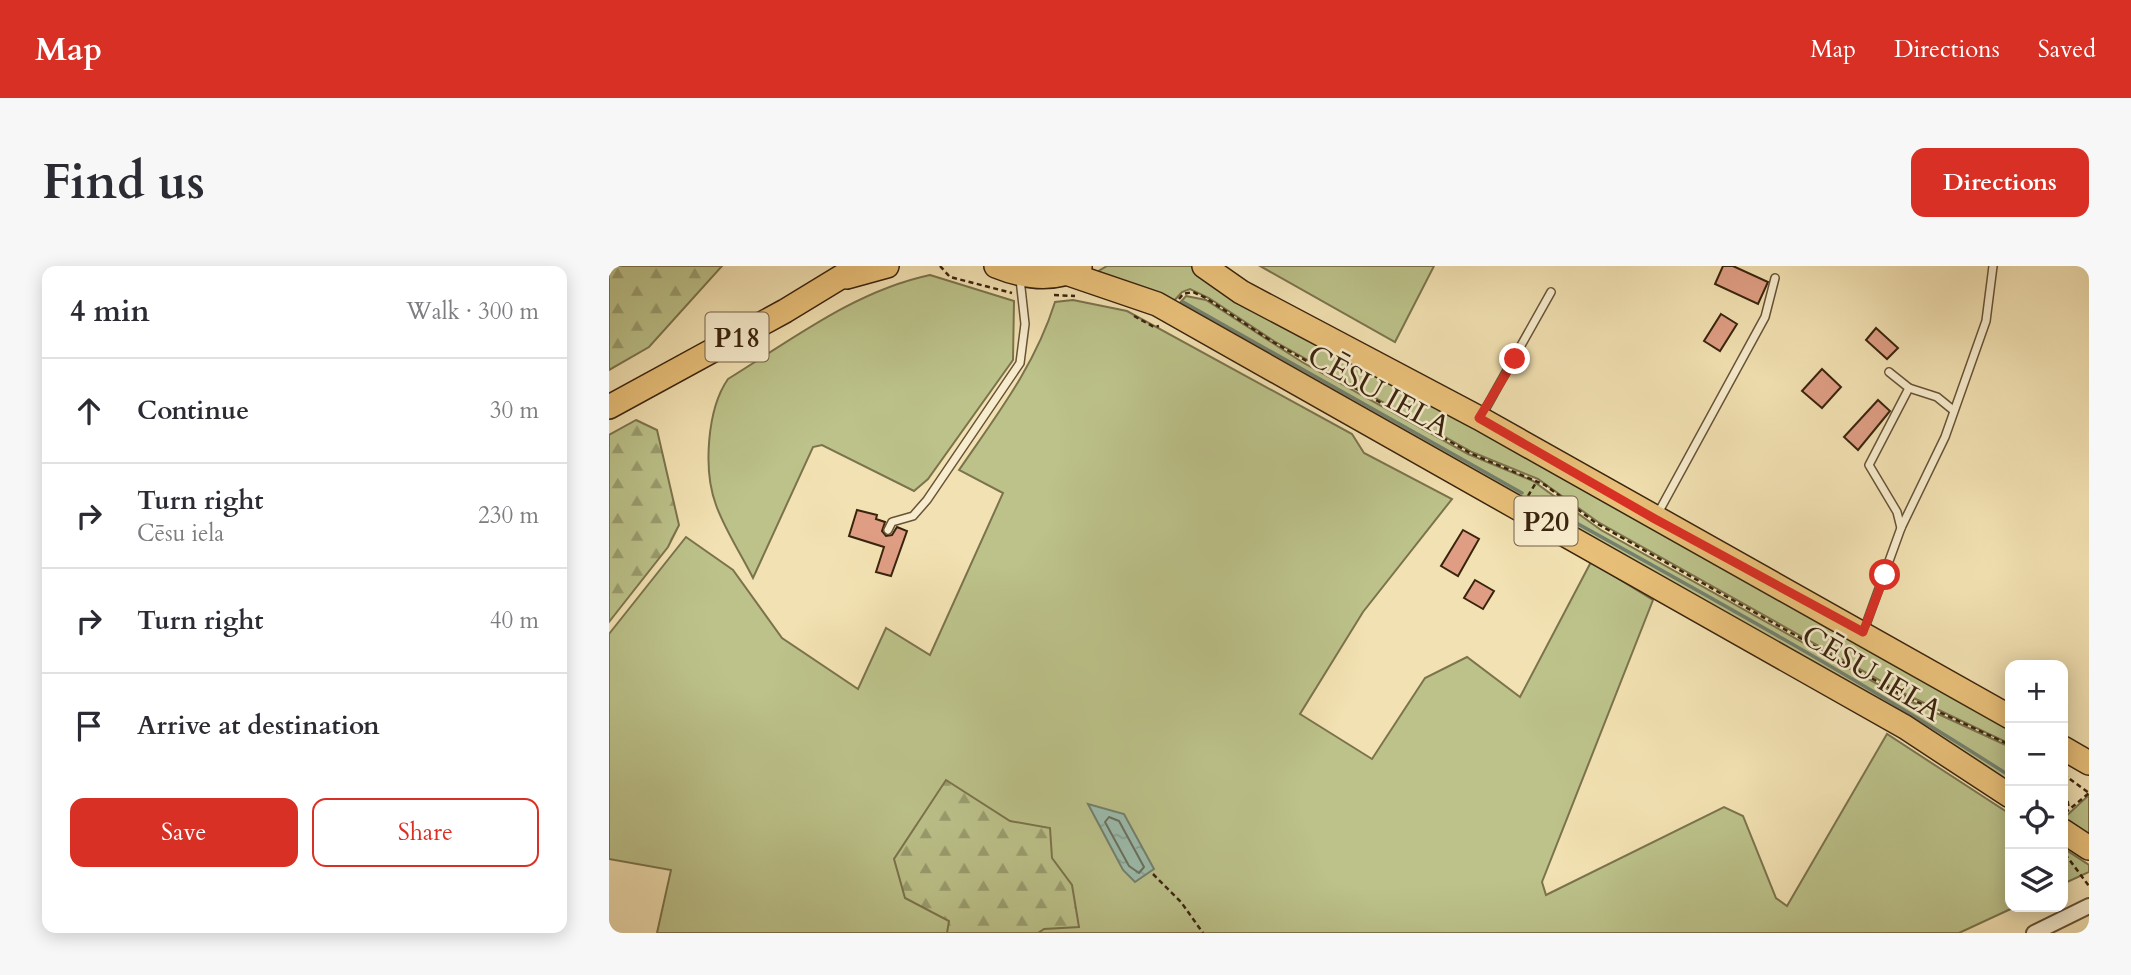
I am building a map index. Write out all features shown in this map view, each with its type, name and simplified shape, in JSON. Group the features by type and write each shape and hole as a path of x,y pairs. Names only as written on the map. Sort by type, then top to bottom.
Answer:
{"main road":[{"name":"P18","path":"609,407 851,272 887,266"},
{"path":"996,266 1019,284 1076,270"},
{"name":"CĒSU IELA","path":"1204,266 1241,292 1479,418 2005,714"},
{"name":"CĒSU IELA","path":"1076,270 1157,304 1893,720 2005,793"},
{"path":"2068,751 2089,763"},
{"path":"2068,822 2089,848"}],"street":[{"path":"2034,933 2089,904"}],"lane":[{"path":"1863,632 1901,528 1945,437 1986,321 1993,266"},
{"path":"1655,519 1765,317 1775,278"},
{"path":"888,530 892,522 913,516 927,500 1020,363 1025,324 1019,284"},
{"path":"1479,418 1551,292"},
{"path":"1889,372 1909,388 1937,397 1953,410"},
{"path":"1901,528 1897,512 1869,465 1909,388"}],"path":[{"path":"940,266 950,277 1019,284"},
{"path":"1174,305 1183,294 1193,292 1206,298 1273,342 1472,454 1545,485 1596,523 1896,692 2005,743"},
{"path":"1043,295 1078,296"},
{"path":"1132,315 1154,327 1165,322"},
{"path":"2068,777 2089,793 2068,818"},
{"path":"2068,859 2089,886"},
{"path":"1153,874 1181,902 1203,933"}],"green space":[{"path":"609,266 722,266 649,347 609,370"},
{"path":"1107,266 1193,266 2005,724 2005,742 1899,691 1598,522 1538,479 1472,452 1274,341 1209,298 1190,289 1182,292 1172,303 1095,273"},
{"path":"1260,266 1434,266 1395,342"},
{"path":"930,275 1014,301 1013,360 928,479 914,491 822,445 813,447 753,578 716,505 709,475 709,440 715,406 728,379 850,304 902,282"},
{"path":"1186,296 1206,300 1302,362 1468,454 1533,481 1601,530 1899,696 2005,745 2005,780 1177,306"},
{"path":"1073,300 1127,311 1352,434 1364,453 1452,499 1363,612 1300,714 1372,759 1425,678 1467,657 1520,697 1591,562 1653,600 1542,882 1546,895 1724,807 1743,816 1776,898 1787,906 1887,734 2005,811 2005,912 1959,933 657,933 671,870 609,859 609,634 686,537 733,570 782,638 858,689 886,628 930,655 1003,493 959,470 1026,369 1055,302"},
{"path":"636,420 657,430 679,525 668,547 609,622 609,435"},
{"path":"946,780 1010,821 1050,828 1052,858 1072,885 1079,927 1044,929 1038,933 947,933 949,921 905,898 894,859"},
{"path":"2089,795 2089,838 2068,823 2068,814"},
{"path":"2068,851 2089,865 2089,872 2068,882"}],"water":[{"path":"1088,804 1124,814 1154,869 1135,882 1123,870"}],"building":[{"path":"1723,266 1733,266 1768,282 1758,304 1715,284"},
{"path":"1721,314 1737,324 1720,351 1704,341"},
{"path":"1876,328 1898,348 1887,359 1866,340"},
{"path":"1822,369 1841,387 1822,408 1802,391"},
{"path":"1878,400 1890,411 1858,450 1844,437"},
{"path":"857,510 877,515 876,519 885,522 882,531 886,536 892,535 897,527 907,531 891,576 876,572 884,547 849,536"},
{"path":"1463,530 1479,539 1458,576 1441,566"},
{"path":"1475,580 1494,591 1483,609 1464,598"}],"waterway":[{"path":"1183,302 1522,493"},
{"path":"1533,499 1834,668 2005,773"}],"route":[{"path":"1515,359 1479,418 1655,519 1863,632 1885,575"}]}
